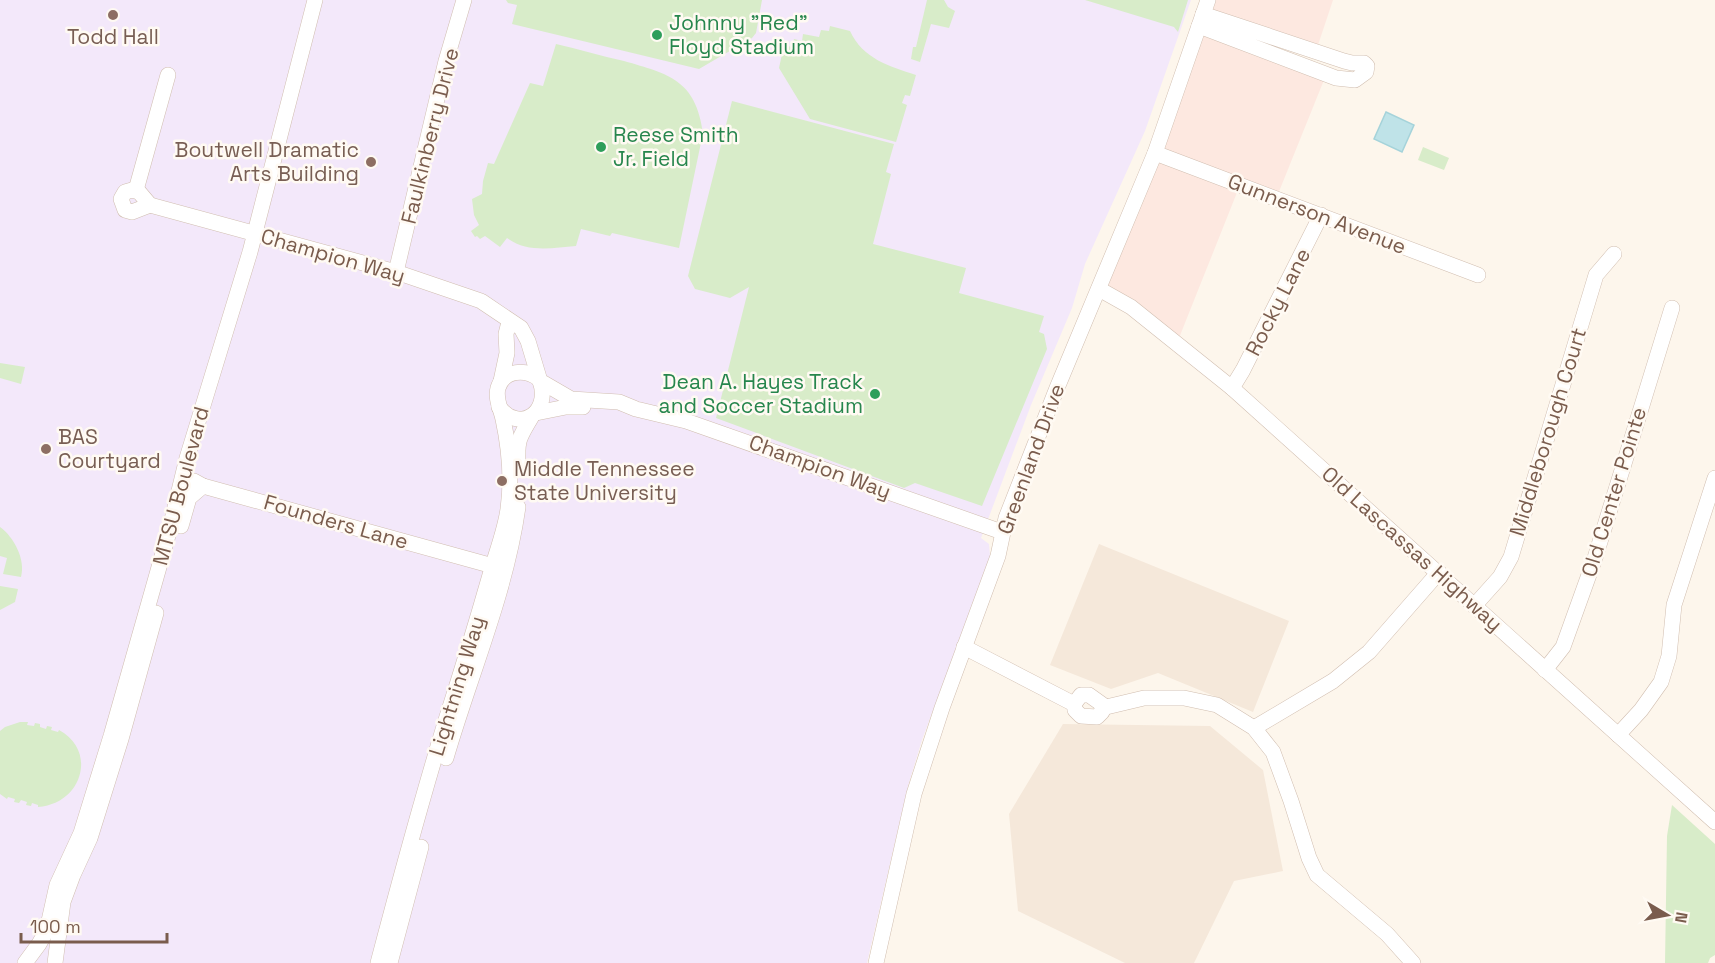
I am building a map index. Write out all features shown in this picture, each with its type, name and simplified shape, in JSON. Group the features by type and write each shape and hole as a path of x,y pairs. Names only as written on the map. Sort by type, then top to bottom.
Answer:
{"street":[{"name":"MTSU Boulevard","path":"25,963 47,930 57,885 81,833 169,532 183,470 255,234 315,0"},
{"name":"Faulkinberry Drive","path":"396,272 446,61 464,0"},
{"path":"1203,13 1344,61 1364,63 1367,66 1366,72 1355,80 1336,78 1203,13"},
{"name":"Greenland Drive","path":"876,963 914,794 998,556 1005,518 1155,153 1203,13"},
{"path":"136,190 168,75"},
{"name":"Gunnerson Avenue","path":"1155,153 1479,275"},
{"path":"128,190 136,190 150,205 132,212 125,210 121,203 128,190"},
{"name":"Champion Way","path":"150,205 396,272 481,300 520,327 528,341 539,380 571,399 619,402 636,409 686,421 1002,532"},
{"name":"Rocky Lane","path":"1232,388 1249,360 1321,215"},
{"name":"Middleborough Court","path":"1474,606 1500,577 1511,557 1596,275 1614,254"},
{"name":"Old Lascassas Highway","path":"1099,289 1131,307 1232,388 1715,822"},
{"name":"Old Center Pointe","path":"1545,670 1563,647 1595,558 1672,308"},
{"path":"501,381 517,372 527,373 539,380 543,394 542,403 534,415 523,419 512,417 499,407 498,388 507,352 506,334 509,321"},
{"name":"Champion Way","path":"534,415 569,406 619,411 636,409"},
{"name":"Lightning Way","path":"378,963 508,510 507,448 499,407"},
{"name":"Lightning Way","path":"390,963 450,743 512,542 520,482 517,447 520,434 534,415"},
{"name":"Founders Lane","path":"183,470 203,486 493,566"},
{"path":"1618,735 1641,710 1661,682 1669,656 1674,604 1715,478"},
{"name":"MTSU Boulevard","path":"55,963 63,902 92,832 121,739 189,498 203,486"},
{"path":"1254,728 1333,681 1369,652 1439,572"},
{"path":"964,647 1074,704 1075,710 1081,716 1088,718 1097,717 1102,712 1102,708 1143,699 1184,698 1217,705 1254,728 1272,752 1317,875 1387,934 1413,963"}],"shaded area":[{"name":"Middle Tennessee State University","path":"0,0 1191,0 1145,131 1085,264 1072,308 1031,405 981,538 989,544 990,556 922,740 908,786 867,963 0,963"},
{"path":"1208,0 1333,0 1316,51 1276,39 1271,53 1326,75 1276,199 1240,185 1177,343 1099,289"},
{"path":"1099,544 1289,621 1253,712 1158,673 1111,689 1050,665"},
{"path":"1063,724 1210,726 1263,770 1283,871 1234,881 1194,963 1125,963 1018,911 1009,814"}],"green space":[{"name":"Johnny \"Red\" Floyd Stadium","path":"506,0 762,0 756,33 752,38 699,69 512,24 517,5 508,3"},
{"path":"927,0 944,0 948,7 955,11 949,28 931,24 920,62 911,59"},
{"path":"1085,0 1188,0 1178,32 1174,27"},
{"path":"830,26 850,31 855,41 869,55 916,75 910,96 905,95 902,103 907,105 896,142 810,119 779,68 784,45 792,47 794,39 802,41 803,34 819,37 821,30 829,31"},
{"name":"Reese Smith Jr. Field","path":"556,44 654,70 678,82 694,101 703,133 679,248 612,233 610,236 581,229 576,246 531,248 507,238 500,247 485,236 480,239 475,237 471,231 479,225 474,215 472,199 482,194 488,163 494,164 530,83 543,86"},
{"name":"Dean A. Hayes Track and Soccer Stadium","path":"732,101 894,144 886,172 891,174 873,244 966,268 959,293 1044,316 1039,332 1044,334 1047,349 982,506 915,483 904,488 716,418 749,287 730,298 695,289 688,276"},
{"path":"1423,147 1449,158 1444,170 1418,160"},
{"path":"0,363 25,367 21,384 0,378"},
{"path":"0,527 18,549 22,563 21,577 3,574 7,558 0,556"},
{"path":"0,586 18,589 15,602 0,610"},
{"path":"20,722 28,722 27,725 34,726 35,723 40,724 40,727 46,729 47,726 52,727 51,730 58,732 59,730 71,739 78,750 81,763 80,775 74,787 65,797 53,804 38,807 32,803 31,806 21,800 19,803 14,802 15,799 8,797 7,799 0,794 0,731"},
{"path":"1672,805 1715,844 1715,955 1708,963 1665,963 1667,836"}],"water":[{"path":"1386,112 1414,125 1402,152 1374,139"}],"place":[{"name":"Todd Hall","path":"113,15"},
{"name":"Johnny \"Red\" Floyd Stadium","path":"657,35"},
{"name":"Reese Smith Jr. Field","path":"601,147"},
{"name":"Boutwell Dramatic Arts Building","path":"371,162"},
{"name":"Dean A. Hayes Track and Soccer Stadium","path":"875,394"},
{"name":"BAS Courtyard","path":"46,449"},
{"name":"Middle Tennessee State University","path":"502,481"}]}
